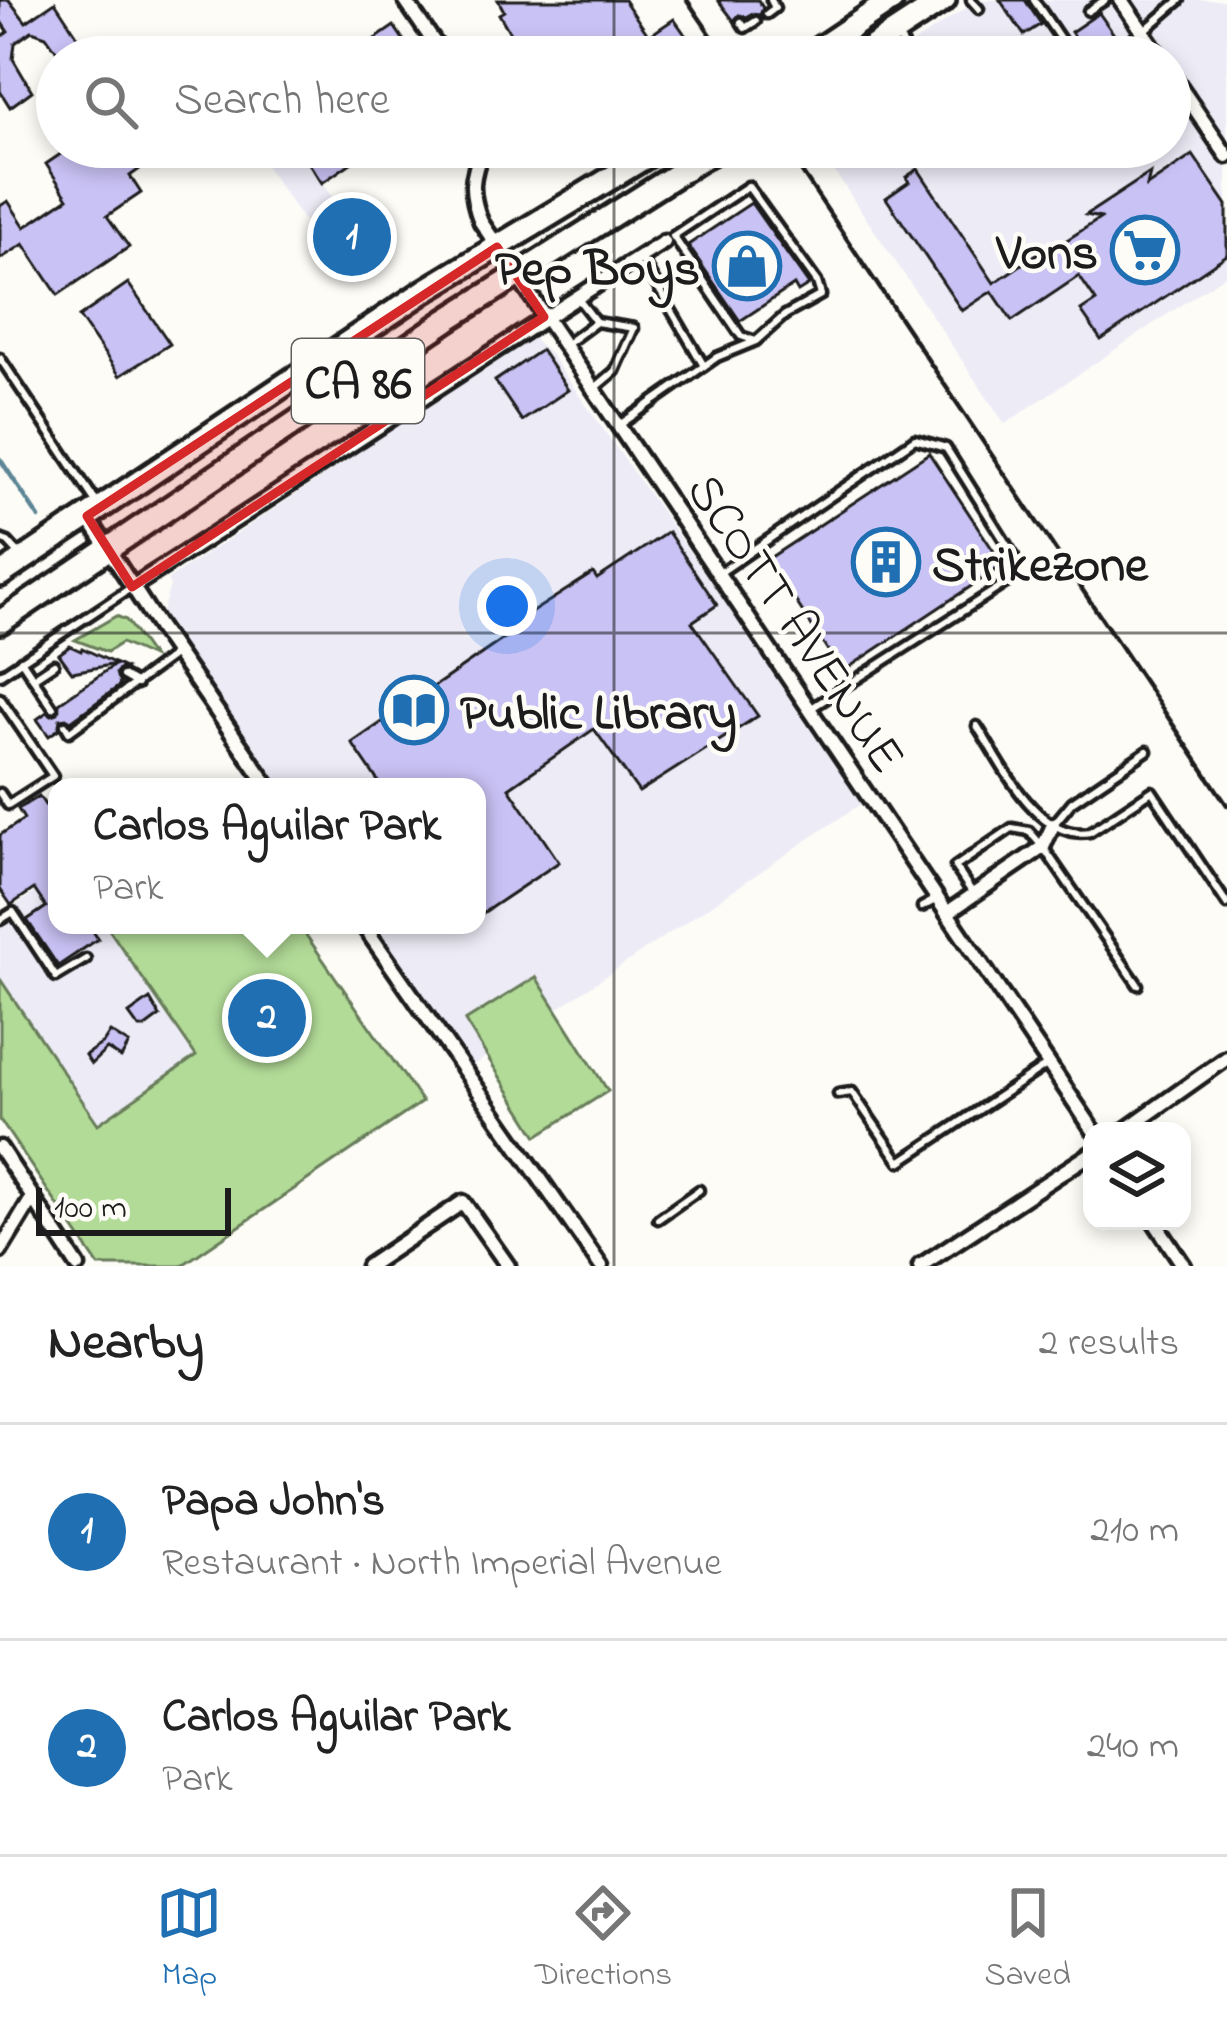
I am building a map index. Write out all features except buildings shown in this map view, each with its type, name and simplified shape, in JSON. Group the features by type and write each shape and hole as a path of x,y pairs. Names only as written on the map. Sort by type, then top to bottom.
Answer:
{"highway":[{"path":"888,36 944,0"},
{"path":"837,36 887,1"},
{"name":"CA 86","path":"0,575 426,290 627,168"},
{"name":"CA 86","path":"0,622 517,276 687,168"}],"street":[{"path":"405,0 430,36"},
{"path":"1121,0 1146,36"},
{"path":"887,1 898,29"},
{"path":"1192,105 1227,156"},
{"name":"SCOTT AVENUE","path":"475,168 470,195 497,247 1088,1122"},
{"path":"132,587 669,239"},
{"path":"94,512 108,549 132,587 263,778"},
{"path":"947,913 1043,847 1054,825"},
{"path":"370,934 601,1266"},
{"path":"1137,1122 1227,1058"},
{"path":"0,1148 78,1266"},
{"path":"920,1266 1083,1159"},
{"path":"0,1251 33,1197"},
{"path":"368,1266 463,1202 508,1266"},
{"path":"1160,1230 1184,1266"}],"lane":[{"path":"975,5 986,0"},
{"path":"1034,0 1058,36"},
{"path":"1088,11 1105,0"},
{"path":"1137,36 1180,0"},
{"path":"767,14 773,4"},
{"path":"741,22 745,28 756,21"},
{"path":"898,29 901,36"},
{"path":"619,427 717,357 756,341 784,315 821,295 748,186 669,239 741,336 756,341"},
{"path":"640,257 704,366"},
{"path":"576,297 596,322 634,328 616,371 593,389"},
{"path":"564,346 596,322"},
{"path":"0,358 94,512"},
{"path":"718,574 915,439 946,448 1013,556 1014,578 810,710"},
{"path":"0,539 23,560"},
{"path":"0,675 132,587"},
{"path":"65,725 69,733 176,653"},
{"path":"21,660 53,708"},
{"path":"33,678 54,664"},
{"path":"123,676 136,684"},
{"path":"0,698 52,776 49,778"},
{"path":"976,726 1032,810 1054,825 1081,834 1090,832 1152,791 1227,904"},
{"path":"1054,825 1072,802 1148,752"},
{"path":"0,793 8,805 48,779"},
{"path":"974,895 956,867 1012,828 1029,831 1138,986"},
{"path":"922,907 938,898"},
{"path":"0,920 13,912 56,977 86,959"},
{"path":"838,1094 852,1092 900,1162 1048,1064"},
{"path":"658,1219 699,1190"}],"highlighted area":[{"path":"497,247 544,317 132,587 87,516"}],"shaded area":[{"path":"978,0 1227,0 1227,274 1005,424 832,168 1191,168 1191,36 924,36"},
{"path":"267,168 312,168 366,246 336,267"},
{"path":"532,337 551,355 865,801 468,1069 375,934 486,934 486,778 265,778 158,626 170,586 167,580 349,459 516,339"},
{"path":"48,883 48,934 112,934 197,1057 97,1124 0,979 0,916"}],"green space":[{"path":"116,616 126,620 152,657 121,643 107,652 75,640"},
{"path":"112,934 305,934 422,1102 181,1266 99,1266 0,1120 0,979 98,1124 196,1056"},
{"path":"536,977 608,1091 537,1136 465,1021"}],"waterway":[{"path":"0,459 39,518"}],"railway":[{"path":"687,0 712,36"},
{"path":"799,168 1227,805"}],"place":[{"name":"Papa John's","path":"352,237"},
{"name":"Vons","path":"1145,250"},
{"name":"Pep Boys","path":"747,266"},
{"name":"Strikezone","path":"886,562"},
{"name":"Public Library","path":"414,710"},
{"name":"Carlos Aguilar Park","path":"267,1018"}]}
